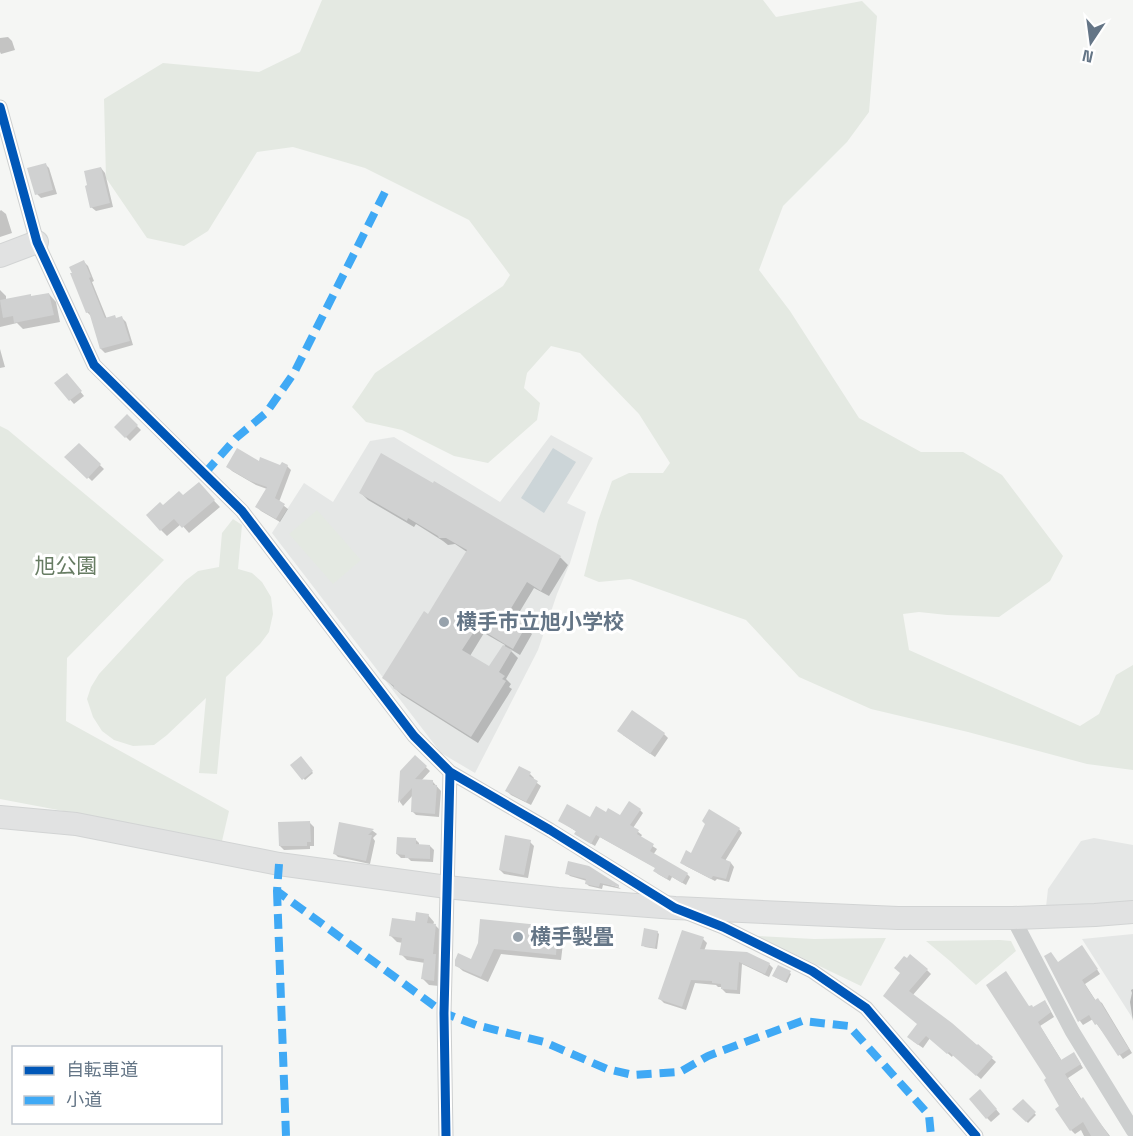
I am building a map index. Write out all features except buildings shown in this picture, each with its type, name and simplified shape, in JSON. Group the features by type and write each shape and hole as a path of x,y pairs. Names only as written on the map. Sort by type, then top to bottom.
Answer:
{"street":[{"path":"0,107 37,242 94,364 242,511 414,736 450,772 550,830 675,908 723,927 812,971 866,1008 976,1136"},
{"path":"0,256 37,242"},
{"path":"446,1136 444,1013 450,772"},
{"path":"0,817 76,824 279,864 558,899 675,908 898,918 1013,918 1133,912"},
{"path":"1013,918 1072,1031 1133,1130"}],"shaded area":[{"name":"横手市立旭小学校","path":"551,435 593,458 567,503 586,512 538,650 475,773 441,753 272,533 304,483 333,502 370,441 394,437 500,502"},
{"path":"553,448 576,462 544,513 521,498"},
{"path":"1094,838 1133,845 1133,902 1046,907 1048,889 1081,841"},
{"path":"1133,934 1133,1019 1082,939"}],"green space":[{"path":"322,0 763,0 776,17 862,1 877,16 869,112 847,142 783,206 759,270 790,311 859,418 921,452 963,452 1002,475 1063,556 1050,581 999,617 919,612 903,614 909,650 1080,726 1099,714 1116,675 1133,665 1133,770 1087,764 871,709 799,677 746,620 630,579 599,582 584,576 598,521 612,481 629,473 663,473 670,463 639,414 580,353 551,346 527,373 524,388 540,403 537,420 488,463 454,456 402,430 366,422 352,407 375,373 503,286 510,275 469,220 365,168 293,147 257,152 208,231 184,246 147,238 106,178 104,99 163,63 259,72 300,52"},
{"name":"旭公園","path":"0,426 8,430 164,560 67,658 66,721 229,811 222,841 0,799"},
{"path":"317,510 361,560 333,584 289,534"},
{"path":"233,519 242,525 238,569 252,573 262,582 271,597 273,614 269,632 226,677 217,774 199,773 206,698 154,745 133,746 114,740 102,731 93,717 87,699 99,674 185,581 198,571 219,567 222,533"},
{"path":"757,936 814,939 886,938 861,986"},
{"path":"926,941 1011,941 1016,951 976,985"}],"marked path":[{"path":"205,473 236,438 266,413 294,373 385,192"},
{"path":"279,864 277,891 444,1013 476,1025 544,1042 607,1069 633,1075 680,1072 708,1056 802,1021 849,1026 929,1115 931,1136"},
{"path":"277,891 286,1136"}],"cycle path":[{"path":"0,107 37,242 94,365 242,511 414,736 450,772 550,830 675,908 723,927 812,971 866,1008 976,1136"},
{"path":"446,1136 444,1013 450,772"}],"place":[{"name":"横手市立旭小学校","path":"444,622"},
{"name":"横手製畳","path":"518,937"}]}
